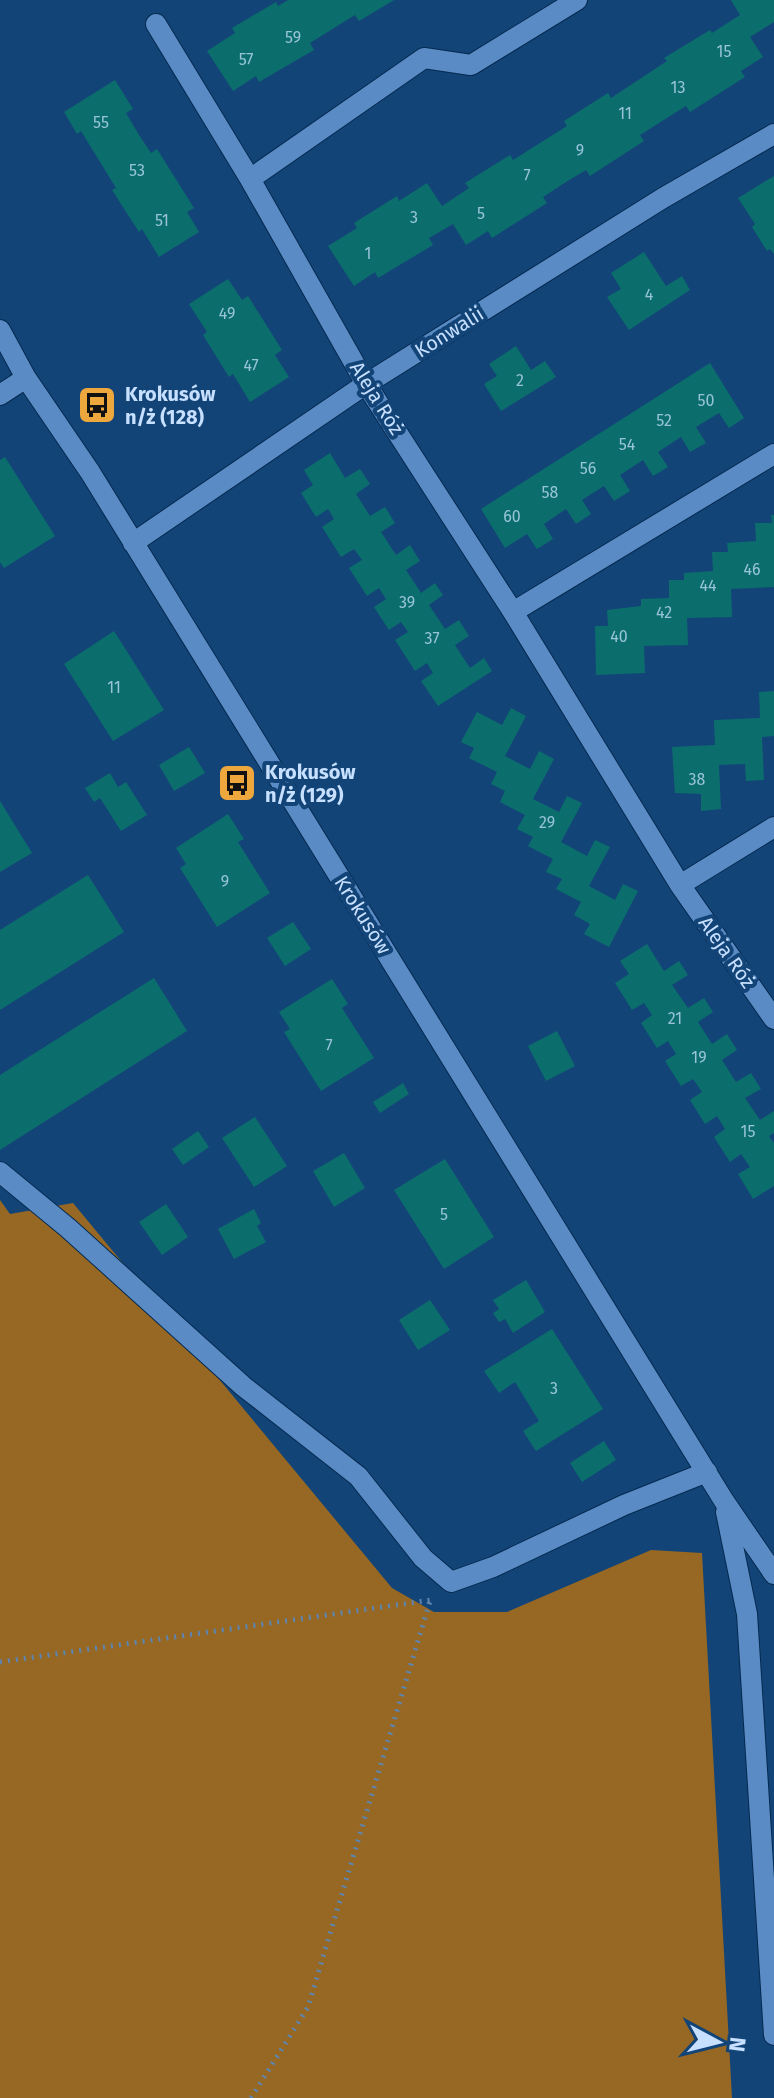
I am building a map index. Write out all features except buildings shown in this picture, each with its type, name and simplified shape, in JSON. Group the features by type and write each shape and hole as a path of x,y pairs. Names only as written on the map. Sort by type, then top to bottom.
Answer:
{"street":[{"path":"250,179 424,58 471,65 577,0"},
{"name":"Aleja Róż","path":"156,24 250,179 366,384 513,612 680,885 774,1019"},
{"name":"Konwalii","path":"133,543 366,384 663,198 774,134"},
{"name":"Krokusów","path":"0,330 26,378 90,472 724,1501"},
{"path":"0,395 26,378"},
{"path":"513,612 774,454"},
{"path":"680,885 774,827"},
{"path":"0,1172 68,1228 243,1386 358,1476 423,1558 451,1582 493,1567 624,1505 707,1472"},
{"path":"724,1501 774,1574"},
{"path":"724,1501 747,1614 769,1868 774,2035"}],"path":[{"path":"0,1662 430,1600 308,2007 251,2098"}],"shaded area":[{"path":"0,1200 10,1214 73,1203 392,1588 434,1612 507,1612 651,1550 702,1553 732,2098 0,2098"}],"place":[{"name":"Krokusów n/ż (128)","path":"97,405"},
{"name":"Krokusów n/ż (129)","path":"237,783"}]}
